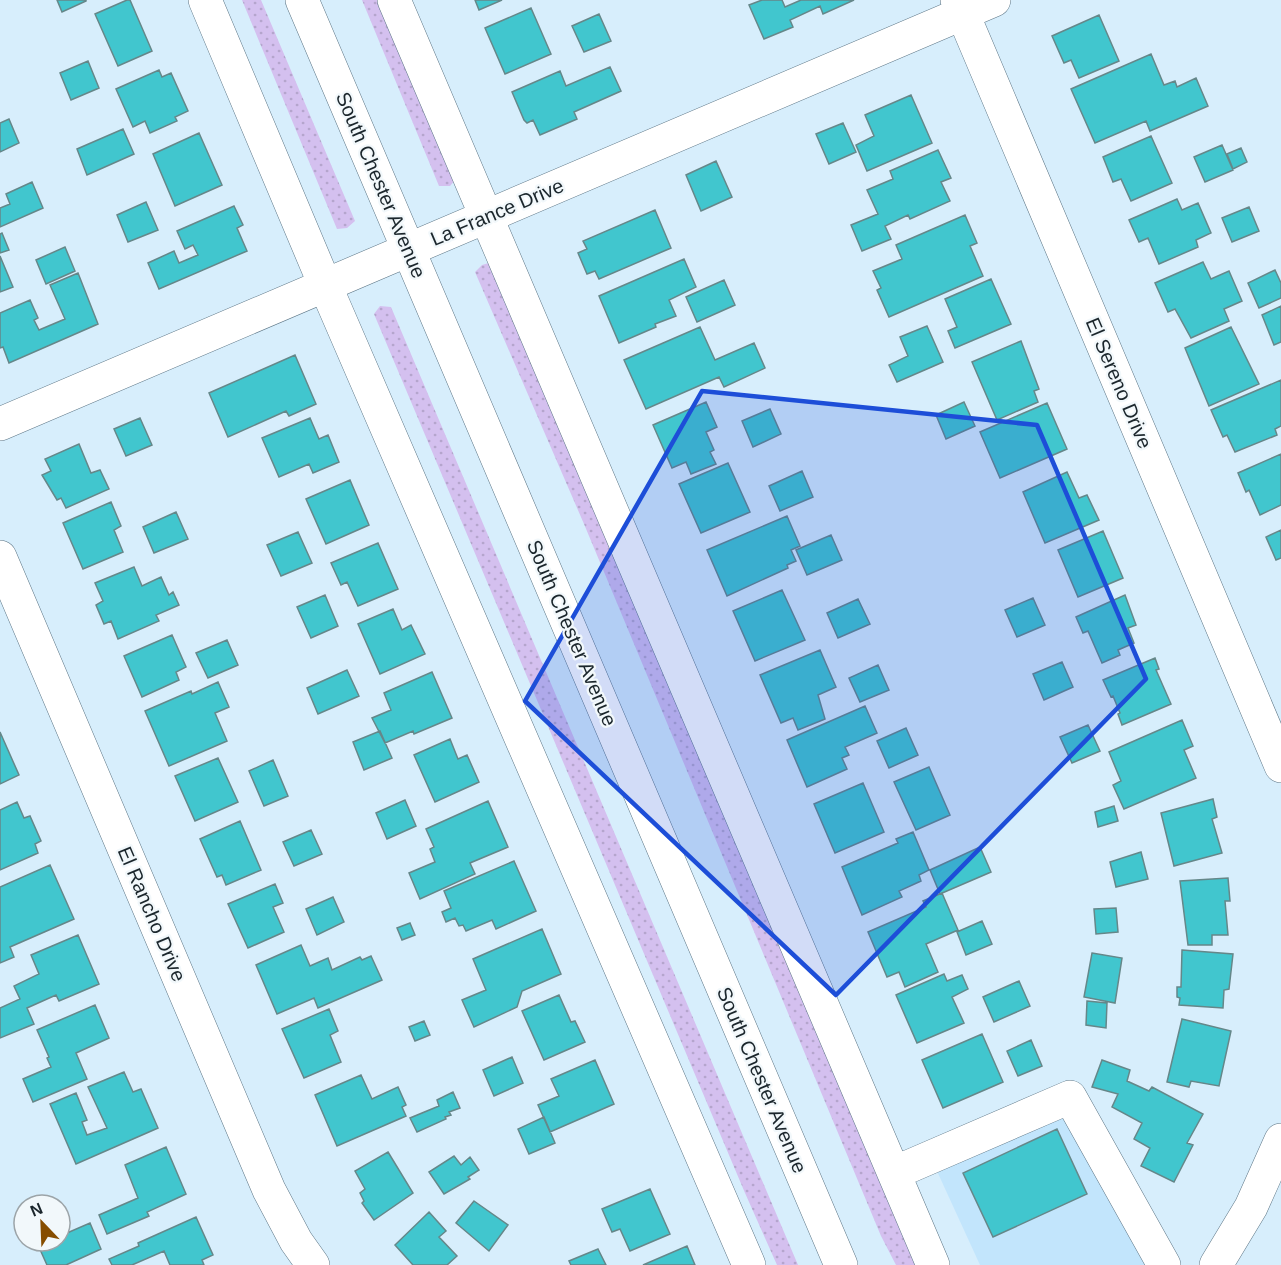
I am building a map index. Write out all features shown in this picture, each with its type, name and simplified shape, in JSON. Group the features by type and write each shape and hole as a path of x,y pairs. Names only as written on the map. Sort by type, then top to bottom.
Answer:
{"street":[{"path":"205,0 325,285 748,1265"},
{"name":"South Chester Avenue","path":"302,0 841,1265"},
{"path":"394,0 933,1265"},
{"name":"La France Drive","path":"0,424 486,217 960,7 994,0"},
{"name":"El Sereno Drive","path":"960,7 1281,766"},
{"name":"El Rancho Drive","path":"0,557 269,1190 296,1241 313,1265"},
{"path":"894,1173 1070,1097 1164,1265"},
{"path":"1216,1265 1251,1207 1279,1153"},
{"path":"916,1224 944,1265"}],"highlighted area":[{"path":"702,391 1037,425 1146,679 836,995 525,701"}],"shaded area":[{"path":"242,0 261,0 355,221 347,228 337,229"},
{"path":"362,0 381,0 456,179 450,186 439,186"},
{"path":"492,262 921,1265 896,1265 881,1236 584,524 475,272 482,265"},
{"path":"380,306 391,307 798,1265 777,1265 745,1193 374,314"},
{"path":"1067,1112 1147,1265 980,1265 936,1169"}],"building":[{"path":"57,0 86,0 86,1 62,12"},
{"path":"130,0 152,51 118,66 95,14"},
{"path":"475,0 502,0 479,10"},
{"path":"762,0 782,0 785,7 801,0 854,0 823,14 820,6 790,20 793,27 764,39 749,5"},
{"path":"531,8 551,54 505,74 485,28"},
{"path":"599,14 611,41 584,52 572,26"},
{"path":"1099,15 1119,61 1079,78 1071,60 1064,63 1052,36"},
{"path":"1151,54 1164,85 1175,81 1177,87 1196,78 1208,106 1150,131 1146,121 1095,143 1071,89"},
{"path":"88,61 99,88 71,100 60,73"},
{"path":"610,67 621,91 574,112 577,119 540,135 533,120 527,123 524,120 512,92 560,71 566,86"},
{"path":"159,70 162,77 171,73 188,111 175,117 177,121 150,133 145,121 133,127 116,89"},
{"path":"911,95 932,143 867,171 856,145 874,136 865,115"},
{"path":"9,119 19,143 0,152 0,123"},
{"path":"843,123 856,152 829,164 816,134"},
{"path":"123,129 134,154 87,175 77,149"},
{"path":"199,133 222,185 175,206 153,154"},
{"path":"1151,136 1172,183 1131,201 1121,179 1113,182 1103,157"},
{"path":"1222,145 1233,170 1205,182 1194,157"},
{"path":"1241,148 1247,162 1233,169 1227,154"},
{"path":"938,150 951,178 941,182 950,201 910,219 908,215 885,226 891,239 862,251 851,225 878,214 867,190 893,179 890,171"},
{"path":"716,161 732,197 701,211 686,175"},
{"path":"32,182 43,208 0,227 0,208 10,204 6,194"},
{"path":"1177,199 1182,210 1198,203 1211,233 1196,240 1198,247 1159,264 1148,238 1139,242 1129,220"},
{"path":"146,202 158,230 128,242 117,215"},
{"path":"234,206 243,225 237,228 247,251 159,289 148,263 174,251 179,263 198,255 193,245 185,249 177,231"},
{"path":"1249,207 1259,231 1232,242 1222,218"},
{"path":"655,210 671,248 599,279 595,271 587,274 578,253 587,249 583,241"},
{"path":"965,215 977,243 970,246 983,276 889,317 877,290 881,288 873,271 902,259 896,245"},
{"path":"2,233 9,250 0,253 0,234"},
{"path":"65,247 75,271 46,284 36,260"},
{"path":"0,256 13,287 0,292"},
{"path":"684,259 696,287 669,300 676,316 619,343 599,296"},
{"path":"1203,262 1211,279 1229,271 1242,301 1224,309 1229,321 1191,338 1175,309 1168,312 1155,283"},
{"path":"1275,270 1281,283 1281,298 1259,308 1248,283"},
{"path":"78,273 98,324 9,363 3,347 0,348 0,313 30,300 38,318 34,320 39,330 65,319 50,285"},
{"path":"991,279 1011,324 955,348 948,331 957,327 945,299"},
{"path":"724,280 735,305 697,322 686,297"},
{"path":"1281,306 1281,342 1274,345 1262,315"},
{"path":"927,326 943,362 897,382 889,365 908,356 900,337"},
{"path":"700,327 715,360 754,343 765,368 724,387 719,377 646,409 624,360"},
{"path":"1231,327 1259,384 1209,406 1185,348"},
{"path":"1021,341 1039,389 1034,391 1038,402 997,420 972,362"},
{"path":"295,355 316,404 289,416 286,411 228,437 209,393"},
{"path":"1281,380 1281,426 1275,429 1277,435 1235,452 1227,435 1223,437 1211,410"},
{"path":"706,402 717,427 706,432 714,450 710,452 716,464 691,474 686,462 672,468 653,425"},
{"path":"964,402 975,426 946,439 936,415"},
{"path":"1047,403 1067,449 1000,478 980,432"},
{"path":"770,409 781,434 753,447 742,421"},
{"path":"140,418 152,445 126,456 114,429"},
{"path":"310,418 319,439 328,435 339,462 313,473 309,464 279,477 262,438"},
{"path":"79,444 91,473 100,470 109,489 66,508 61,498 57,500 42,475 51,471 45,459"},
{"path":"1281,454 1281,505 1260,515 1249,490 1246,492 1238,473"},
{"path":"728,463 750,512 701,533 679,484"},
{"path":"802,471 813,497 780,511 769,486"},
{"path":"1067,472 1079,498 1087,495 1099,520 1045,543 1023,492"},
{"path":"350,480 369,525 326,544 306,499"},
{"path":"111,502 121,526 114,530 123,552 83,569 63,523"},
{"path":"176,512 188,539 154,553 143,527"},
{"path":"787,516 800,546 791,550 796,561 787,565 788,568 727,596 707,550"},
{"path":"1281,530 1281,558 1276,560 1266,537"},
{"path":"1103,531 1123,578 1078,597 1058,550"},
{"path":"298,532 312,563 281,576 267,545"},
{"path":"831,535 842,560 807,575 796,550"},
{"path":"378,543 398,589 358,606 347,582 341,585 331,563"},
{"path":"134,567 142,586 161,577 169,595 173,592 179,605 156,615 159,621 118,639 111,621 104,624 96,605 103,601 95,583"},
{"path":"782,590 805,640 755,661 733,611"},
{"path":"325,595 338,626 311,638 297,607"},
{"path":"1125,595 1136,625 1128,628 1134,643 1118,650 1120,655 1102,663 1088,631 1083,633 1076,617"},
{"path":"1033,598 1045,625 1017,637 1005,610"},
{"path":"858,599 870,624 838,638 827,613"},
{"path":"393,609 402,630 411,625 425,654 380,674 358,624"},
{"path":"172,635 186,667 176,672 179,680 142,697 124,656"},
{"path":"227,640 238,665 208,678 196,653"},
{"path":"820,650 836,687 818,695 825,719 798,730 793,718 781,723 760,675"},
{"path":"1155,658 1159,669 1156,670 1171,704 1122,725 1113,696 1111,697 1103,680"},
{"path":"1062,662 1073,687 1044,700 1033,674"},
{"path":"878,665 889,690 860,702 849,678"},
{"path":"347,670 359,696 318,714 307,688"},
{"path":"432,672 452,718 385,743 372,718 391,710 384,693"},
{"path":"218,682 229,707 215,713 227,741 169,766 145,711"},
{"path":"865,706 877,733 845,747 849,755 842,758 847,769 807,787 787,740"},
{"path":"1182,720 1193,746 1184,750 1196,778 1124,809 1113,785 1121,781 1109,752"},
{"path":"1088,725 1100,751 1072,763 1060,737"},
{"path":"906,728 918,755 889,768 877,741"},
{"path":"380,731 392,758 364,770 353,742"},
{"path":"0,732 19,775 0,784"},
{"path":"450,739 458,759 467,755 479,782 435,802 414,755"},
{"path":"218,758 238,802 195,821 175,776"},
{"path":"273,760 288,796 264,806 249,771"},
{"path":"929,767 950,815 916,830 894,782"},
{"path":"863,783 884,832 835,853 814,804"},
{"path":"1213,799 1217,817 1212,819 1222,853 1174,866 1161,813"},
{"path":"405,800 416,826 387,839 376,813"},
{"path":"488,801 508,847 470,863 475,874 420,899 409,873 435,862 430,849 434,847 426,829"},
{"path":"17,802 24,818 30,816 41,841 35,844 38,853 0,870 0,810"},
{"path":"1114,806 1118,821 1098,827 1095,812"},
{"path":"240,821 261,870 226,885 222,875 217,877 200,839"},
{"path":"311,830 322,854 294,866 283,842"},
{"path":"913,832 929,870 919,875 921,881 899,891 902,897 862,915 842,867 898,843 896,839"},
{"path":"980,847 991,872 940,894 930,870"},
{"path":"1141,852 1148,879 1116,887 1110,862"},
{"path":"514,861 536,911 496,929 492,920 466,931 463,925 459,926 455,918 446,922 442,912 451,908 444,891"},
{"path":"50,865 74,919 10,947 14,957 0,963 0,887"},
{"path":"1228,878 1230,901 1225,901 1228,935 1212,935 1212,945 1188,945 1180,881"},
{"path":"275,884 283,903 273,907 284,932 248,948 228,904"},
{"path":"942,893 958,930 926,944 938,972 905,987 899,972 887,977 868,932 926,907 923,901"},
{"path":"333,897 344,922 317,935 306,909"},
{"path":"1116,908 1118,932 1096,934 1094,909"},
{"path":"982,921 992,944 966,955 957,932"},
{"path":"410,923 415,935 402,940 397,928"},
{"path":"542,929 561,974 522,991 517,1007 474,1027 462,1000 486,990 473,959"},
{"path":"78,935 99,984 59,1001 56,995 27,1008 34,1024 0,1038 0,1008 20,999 14,986 39,974 31,955"},
{"path":"301,945 310,966 328,958 332,970 360,957 362,960 371,956 382,980 318,1008 314,998 277,1014 256,965"},
{"path":"1182,950 1233,954 1229,989 1224,990 1223,1008 1179,1005 1177,987 1181,987"},
{"path":"1092,953 1122,958 1115,1003 1084,997"},
{"path":"944,974 947,981 962,975 968,989 952,997 964,1023 917,1043 896,995"},
{"path":"1019,981 1030,1006 994,1022 983,997"},
{"path":"559,995 571,1022 575,1021 585,1042 544,1060 522,1011"},
{"path":"1087,1001 1107,1003 1106,1028 1086,1025"},
{"path":"95,1005 109,1038 76,1053 87,1079 33,1102 23,1079 51,1067 37,1030"},
{"path":"329,1009 338,1031 330,1035 341,1062 304,1078 282,1029"},
{"path":"1182,1019 1231,1031 1219,1086 1191,1081 1189,1087 1167,1082"},
{"path":"424,1021 430,1035 415,1041 409,1027"},
{"path":"982,1034 1003,1082 943,1108 922,1060"},
{"path":"1031,1040 1042,1066 1018,1076 1007,1051"},
{"path":"512,1057 523,1083 494,1096 483,1070"},
{"path":"595,1060 614,1104 550,1132 538,1105 559,1096 551,1079"},
{"path":"1102,1060 1130,1070 1127,1081 1149,1091 1152,1087 1203,1114 1187,1143 1193,1145 1174,1182 1141,1166 1150,1148 1134,1139 1142,1123 1112,1107 1118,1094 1092,1087"},
{"path":"124,1072 133,1092 141,1089 158,1128 76,1164 50,1104 76,1093 87,1120 82,1122 87,1135 107,1128 88,1087"},
{"path":"361,1075 372,1099 398,1087 406,1105 402,1107 406,1116 337,1146 315,1095"},
{"path":"453,1092 460,1108 449,1112 451,1115 445,1117 446,1119 417,1132 410,1118 439,1106 437,1100"},
{"path":"544,1117 555,1143 529,1154 518,1129"},
{"path":"1057,1129 1087,1194 993,1237 963,1173"},
{"path":"166,1147 186,1194 147,1212 149,1216 107,1234 99,1215 138,1198 125,1165"},
{"path":"388,1152 413,1193 374,1220 362,1203 364,1201 360,1193 365,1189 355,1171"},
{"path":"454,1156 461,1165 470,1157 479,1170 468,1177 470,1179 444,1194 429,1172"},
{"path":"650,1189 670,1234 630,1251 620,1229 612,1232 602,1209"},
{"path":"474,1201 508,1225 489,1251 456,1223"},
{"path":"429,1212 446,1231 439,1237 457,1256 447,1265 413,1265 395,1245"},
{"path":"196,1217 213,1255 202,1260 204,1265 170,1265 164,1251 132,1265 112,1265 109,1259 139,1246 138,1243"},
{"path":"90,1223 101,1249 66,1265 47,1265 42,1253 72,1253 72,1231"},
{"path":"687,1246 695,1265 643,1265"},
{"path":"598,1249 606,1265 571,1265 569,1261"}]}
